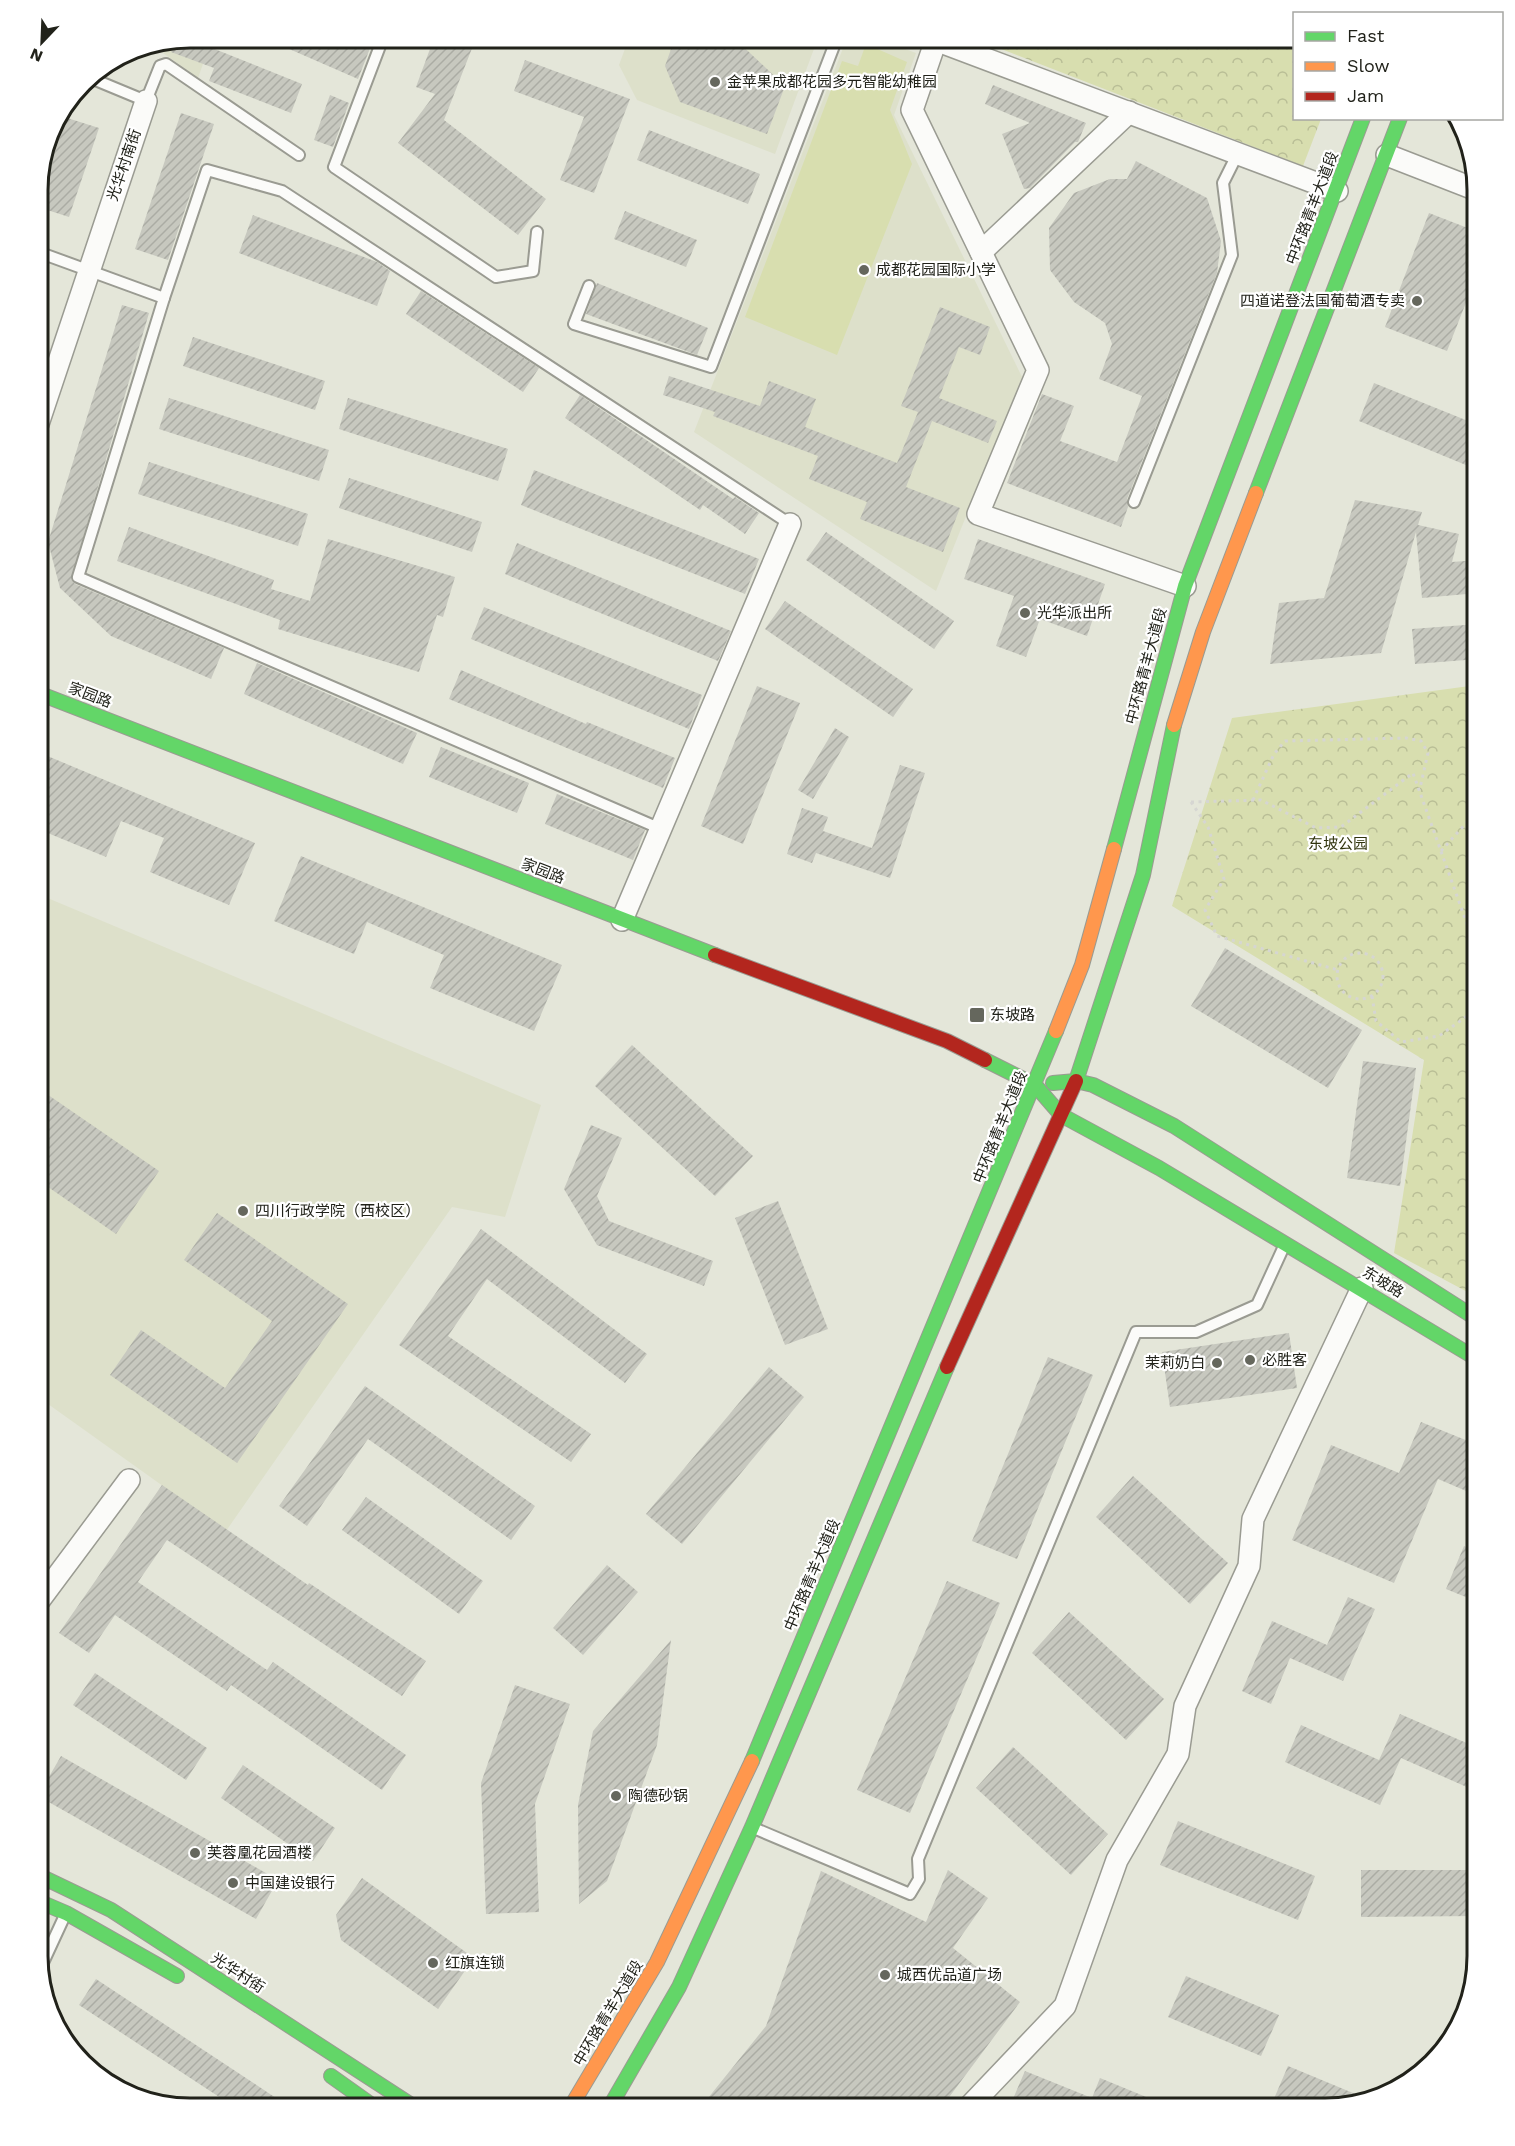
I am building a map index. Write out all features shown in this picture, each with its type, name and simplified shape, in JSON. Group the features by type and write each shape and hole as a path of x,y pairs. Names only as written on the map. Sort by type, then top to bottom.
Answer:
{"main road":[{"name":"中环路青羊大道段","path":"576,2098 657,1962 766,1729 1035,1085 1082,964 1185,586 1362,120"},
{"path":"615,2098 680,1987 752,1827 924,1417 1076,1081 1143,875 1174,725 1203,632 1399,120"},
{"name":"家园路","path":"48,697 622,920 947,1041 1035,1085"},
{"name":"东坡路","path":"1035,1085 1076,1081 1093,1085 1174,1126 1467,1312"},
{"name":"东坡路","path":"1035,1085 1061,1115 1159,1168 1467,1352"},
{"name":"光华村街","path":"48,1880 111,1910 401,2098"},
{"path":"48,1905 66,1913 190,1984"},
{"path":"324,2070 362,2098"}],"street":[{"path":"930,48 912,110 1038,370 978,513 1185,586"},
{"path":"957,48 1337,191"},
{"name":"光华村南街","path":"48,393 146,100"},
{"path":"981,252 1129,112"},
{"path":"1387,154 1467,186"},
{"path":"622,920 790,524"},
{"path":"978,2098 1065,2006 1118,1860 1178,1754 1185,1706 1249,1566 1253,1519 1362,1288"},
{"path":"48,1589 129,1480"}],"lane":[{"path":"379,48 334,167 496,277 533,271 537,232"},
{"path":"589,286 574,324 711,367 833,48"},
{"name":"光华村南街","path":"146,100 159,66 166,64 299,155"},
{"path":"98,81 146,100"},
{"path":"1134,502 1232,255 1223,183 1238,153"},
{"path":"661,828 78,577 164,298 207,170 282,191 790,524"},
{"path":"48,255 88,268 164,298"},
{"path":"752,1827 910,1894 919,1879 918,1859 1136,1332 1196,1332 1257,1305 1285,1244"},
{"path":"48,1950 66,1913"}],"path":[{"path":"1252,801 1274,754 1285,741 1406,738 1421,741 1428,753 1419,790"},
{"path":"1338,970 1217,936 1204,910 1224,879 1208,827 1191,802 1262,800 1316,828 1341,826 1413,773 1467,922"},
{"path":"1441,851 1467,824"},
{"path":"1352,954 1366,954 1378,962 1383,977 1378,991 1372,996 1356,999 1349,996 1339,985 1338,970 1345,958 1352,954"},
{"path":"1372,996 1376,1021 1401,1042 1439,1036 1467,1017"}],"shaded area":[{"path":"181,48 208,48 198,78 161,51"},
{"name":"金苹果成都花园多元智能幼稚园","path":"625,48 814,48 775,154 637,100 619,65"},
{"name":"成都花园国际小学","path":"843,48 902,48 916,53 894,115 1022,377 936,591 694,432"},
{"name":"四川行政学院（西校区）","path":"48,898 541,1105 505,1217 452,1207 226,1531 48,1404"}],"green space":[{"path":"865,48 875,48 907,62 890,110 912,164 837,355 745,317 842,61 858,66"},
{"path":"999,48 1293,48 1293,120 1321,120 1303,166"},
{"name":"东坡公园","path":"1467,686 1467,1292 1394,1253 1424,1060 1172,906 1232,718"}],"building":[{"path":"181,48 212,48 302,84 291,113 209,81 214,68 171,52 172,49"},
{"path":"287,48 370,48 358,79"},
{"path":"430,48 472,48 444,120 546,199 518,235 398,143 435,94 416,87"},
{"path":"671,48 745,48 785,86 767,134 680,102 665,66"},
{"path":"525,60 630,99 594,193 560,180 584,117 514,91"},
{"path":"993,85 1086,123 1078,142 1075,142 1030,188 1024,189 1002,134 1030,123 985,104"},
{"path":"330,95 349,103 333,147 314,140"},
{"path":"181,113 214,124 168,260 135,249"},
{"path":"68,118 99,128 69,217 48,210 48,181 51,162 59,136"},
{"path":"649,130 760,174 748,204 637,160"},
{"path":"1136,161 1207,198 1221,241 1217,273 1127,499 1128,507 1121,527 1007,483 1042,394 1074,406 1060,441 1117,462 1142,396 1099,379 1112,344 1105,323 1074,302 1050,270 1049,228 1074,193 1110,179 1127,179"},
{"path":"625,211 697,240 686,267 614,239"},
{"path":"1429,213 1467,228 1467,300 1447,351 1385,327"},
{"path":"253,215 377,262 390,271 377,306 239,253"},
{"path":"597,283 708,328 697,355 586,314"},
{"path":"421,291 539,368 523,392 406,314"},
{"path":"122,305 149,313 71,579 75,584 224,648 211,679 111,636 60,588 48,542"},
{"path":"940,307 990,327 980,355 959,347 939,398 997,421 988,443 932,421 906,487 960,508 943,552 860,519 867,502 809,479 818,456 713,416 715,412 663,395 669,376 760,406 769,381 816,399 805,427 897,463 918,412 901,406"},
{"path":"193,337 325,381 315,410 183,366"},
{"path":"1374,383 1467,421 1467,465 1359,421"},
{"path":"580,395 733,499 735,497 759,513 745,534 703,505 700,510 565,418"},
{"path":"169,398 329,450 319,481 159,429"},
{"path":"348,398 508,449 498,481 339,429"},
{"path":"149,462 308,514 298,546 138,494"},
{"path":"534,470 759,559 745,594 521,505"},
{"path":"349,478 482,522 472,552 339,508"},
{"path":"1355,500 1422,512 1418,525 1459,534 1452,562 1467,561 1467,594 1422,598 1416,532 1381,653 1270,664 1279,603 1324,598"},
{"path":"129,527 274,580 271,589 310,601 328,539 455,577 443,617 437,615 419,672 278,629 280,620 117,561"},
{"path":"826,532 954,621 934,649 806,560"},
{"name":"光华派出所","path":"978,539 1105,584 1087,636 1040,619 1026,657 996,646 1014,596 964,579"},
{"path":"517,543 731,631 718,661 505,574"},
{"path":"785,601 913,689 893,717 765,629"},
{"path":"484,607 702,695 689,729 471,639"},
{"path":"1467,625 1467,660 1415,664 1412,629"},
{"path":"257,663 417,733 403,764 244,694"},
{"path":"461,670 586,724 587,722 675,758 663,788 449,699"},
{"path":"757,686 800,703 743,844 701,826"},
{"path":"835,728 849,737 813,799 798,790"},
{"path":"441,747 529,783 517,813 429,777"},
{"path":"48,756 255,843 229,905 150,872 164,838 121,821 106,857 48,833"},
{"path":"900,765 925,773 890,878 816,853 812,863 787,854 802,808 828,817 823,831 872,848"},
{"path":"557,794 645,830 633,860 545,824"},
{"path":"301,856 562,965 534,1031 430,988 444,955 367,922 354,954 274,921"},
{"path":"1225,948 1362,1030 1328,1088 1191,1006"},
{"path":"632,1045 753,1156 715,1196 595,1086"},
{"path":"1363,1061 1416,1068 1400,1186 1347,1178"},
{"path":"48,1095 159,1171 116,1234 48,1187"},
{"path":"591,1125 622,1138 597,1196 609,1221 713,1261 704,1286 597,1245 564,1189"},
{"path":"778,1201 828,1329 785,1345 735,1218"},
{"path":"217,1213 348,1304 237,1463 110,1375 141,1330 225,1388 272,1321 184,1260"},
{"path":"481,1229 647,1354 625,1383 487,1279 448,1336 591,1434 571,1462 399,1345"},
{"path":"1289,1333 1297,1388 1170,1407 1162,1352"},
{"path":"1048,1357 1093,1375 1017,1559 972,1541"},
{"path":"769,1367 804,1397 682,1544 646,1514"},
{"path":"365,1386 535,1506 511,1540 368,1439 307,1526 279,1506"},
{"path":"1421,1422 1467,1441 1467,1491 1438,1479 1394,1583 1292,1540 1331,1445 1399,1473"},
{"path":"1133,1476 1228,1563 1190,1604 1096,1517"},
{"path":"162,1485 308,1585 309,1583 426,1661 402,1696 167,1540 138,1582 267,1670 273,1662 406,1755 382,1790 231,1685 227,1691 115,1615 89,1653 59,1633"},
{"path":"366,1497 483,1581 459,1614 342,1530"},
{"path":"1464,1546 1467,1547 1467,1598 1446,1589"},
{"path":"607,1565 638,1592 583,1655 553,1628"},
{"path":"947,1581 1000,1603 910,1813 857,1790"},
{"path":"1348,1597 1375,1609 1343,1681 1290,1658 1271,1704 1242,1691 1272,1621 1327,1645"},
{"path":"1069,1612 1164,1699 1126,1740 1032,1653"},
{"path":"671,1640 657,1745 607,1881 579,1904 578,1805 593,1731"},
{"path":"95,1673 207,1748 186,1780 73,1705"},
{"path":"515,1685 570,1704 535,1804 539,1912 486,1914 481,1783"},
{"path":"1400,1714 1467,1743 1467,1787 1401,1758 1380,1805 1285,1762 1301,1725 1379,1760"},
{"path":"1013,1747 1108,1834 1071,1875 976,1788"},
{"path":"61,1756 278,1880 256,1919 48,1802 48,1779"},
{"path":"243,1765 335,1828 313,1861 221,1798"},
{"path":"1178,1821 1315,1876 1298,1920 1160,1865"},
{"name":"城西优品道广场","path":"948,1870 988,1898 953,1948 1020,2002 948,2098 708,2098 766,2026 821,1871 926,1922"},
{"path":"1361,1870 1467,1870 1467,1916 1361,1917"},
{"path":"362,1878 474,1958 438,2009 341,1940 336,1915"},
{"path":"1186,1976 1279,2015 1261,2056 1168,2017"},
{"path":"96,1979 276,2098 221,2098 79,2005"},
{"path":"1288,2066 1356,2094 1325,2098 1274,2098"},
{"path":"1025,2071 1092,2098 1013,2098"},
{"path":"1100,2078 1149,2098 1092,2098"}],"traffic: fast":[{"path":"1114,849 1185,586 1362,120"},
{"path":"1256,493 1399,120"},
{"path":"48,697 715,955"},
{"path":"1076,1081 1143,875 1174,725"},
{"path":"752,1761 1056,1031"},
{"path":"985,1060 1035,1085 1061,1115 1159,1168 1467,1353"},
{"path":"1053,1083 1076,1081 1093,1085 1174,1126 1467,1313"},
{"path":"615,2098 679,1987 752,1827 947,1367"},
{"path":"48,1880 111,1910 401,2098"},
{"path":"48,1905 66,1913 177,1976"},
{"path":"331,2076 362,2098"}],"traffic: slow":[{"path":"1174,725 1203,632 1256,493"},
{"path":"1056,1031 1082,965 1114,849"},
{"path":"576,2098 657,1962 752,1761"}],"traffic: jam":[{"path":"715,955 947,1041 985,1060"},
{"path":"947,1367 1076,1081"}],"place":[{"name":"金苹果成都花园多元智能幼稚园","path":"715,82"},
{"name":"成都花园国际小学","path":"864,270"},
{"name":"四道诺登法国葡萄酒专卖","path":"1417,301"},
{"name":"光华派出所","path":"1025,613"},
{"name":"东坡路","path":"977,1015"},
{"name":"四川行政学院（西校区）","path":"243,1211"},
{"name":"必胜客","path":"1250,1360"},
{"name":"茉莉奶白","path":"1217,1363"},
{"name":"陶德砂锅","path":"616,1796"},
{"name":"芙蓉凰花园酒楼","path":"195,1853"},
{"name":"中国建设银行","path":"233,1883"},
{"name":"红旗连锁","path":"433,1963"},
{"name":"城西优品道广场","path":"885,1975"}]}
